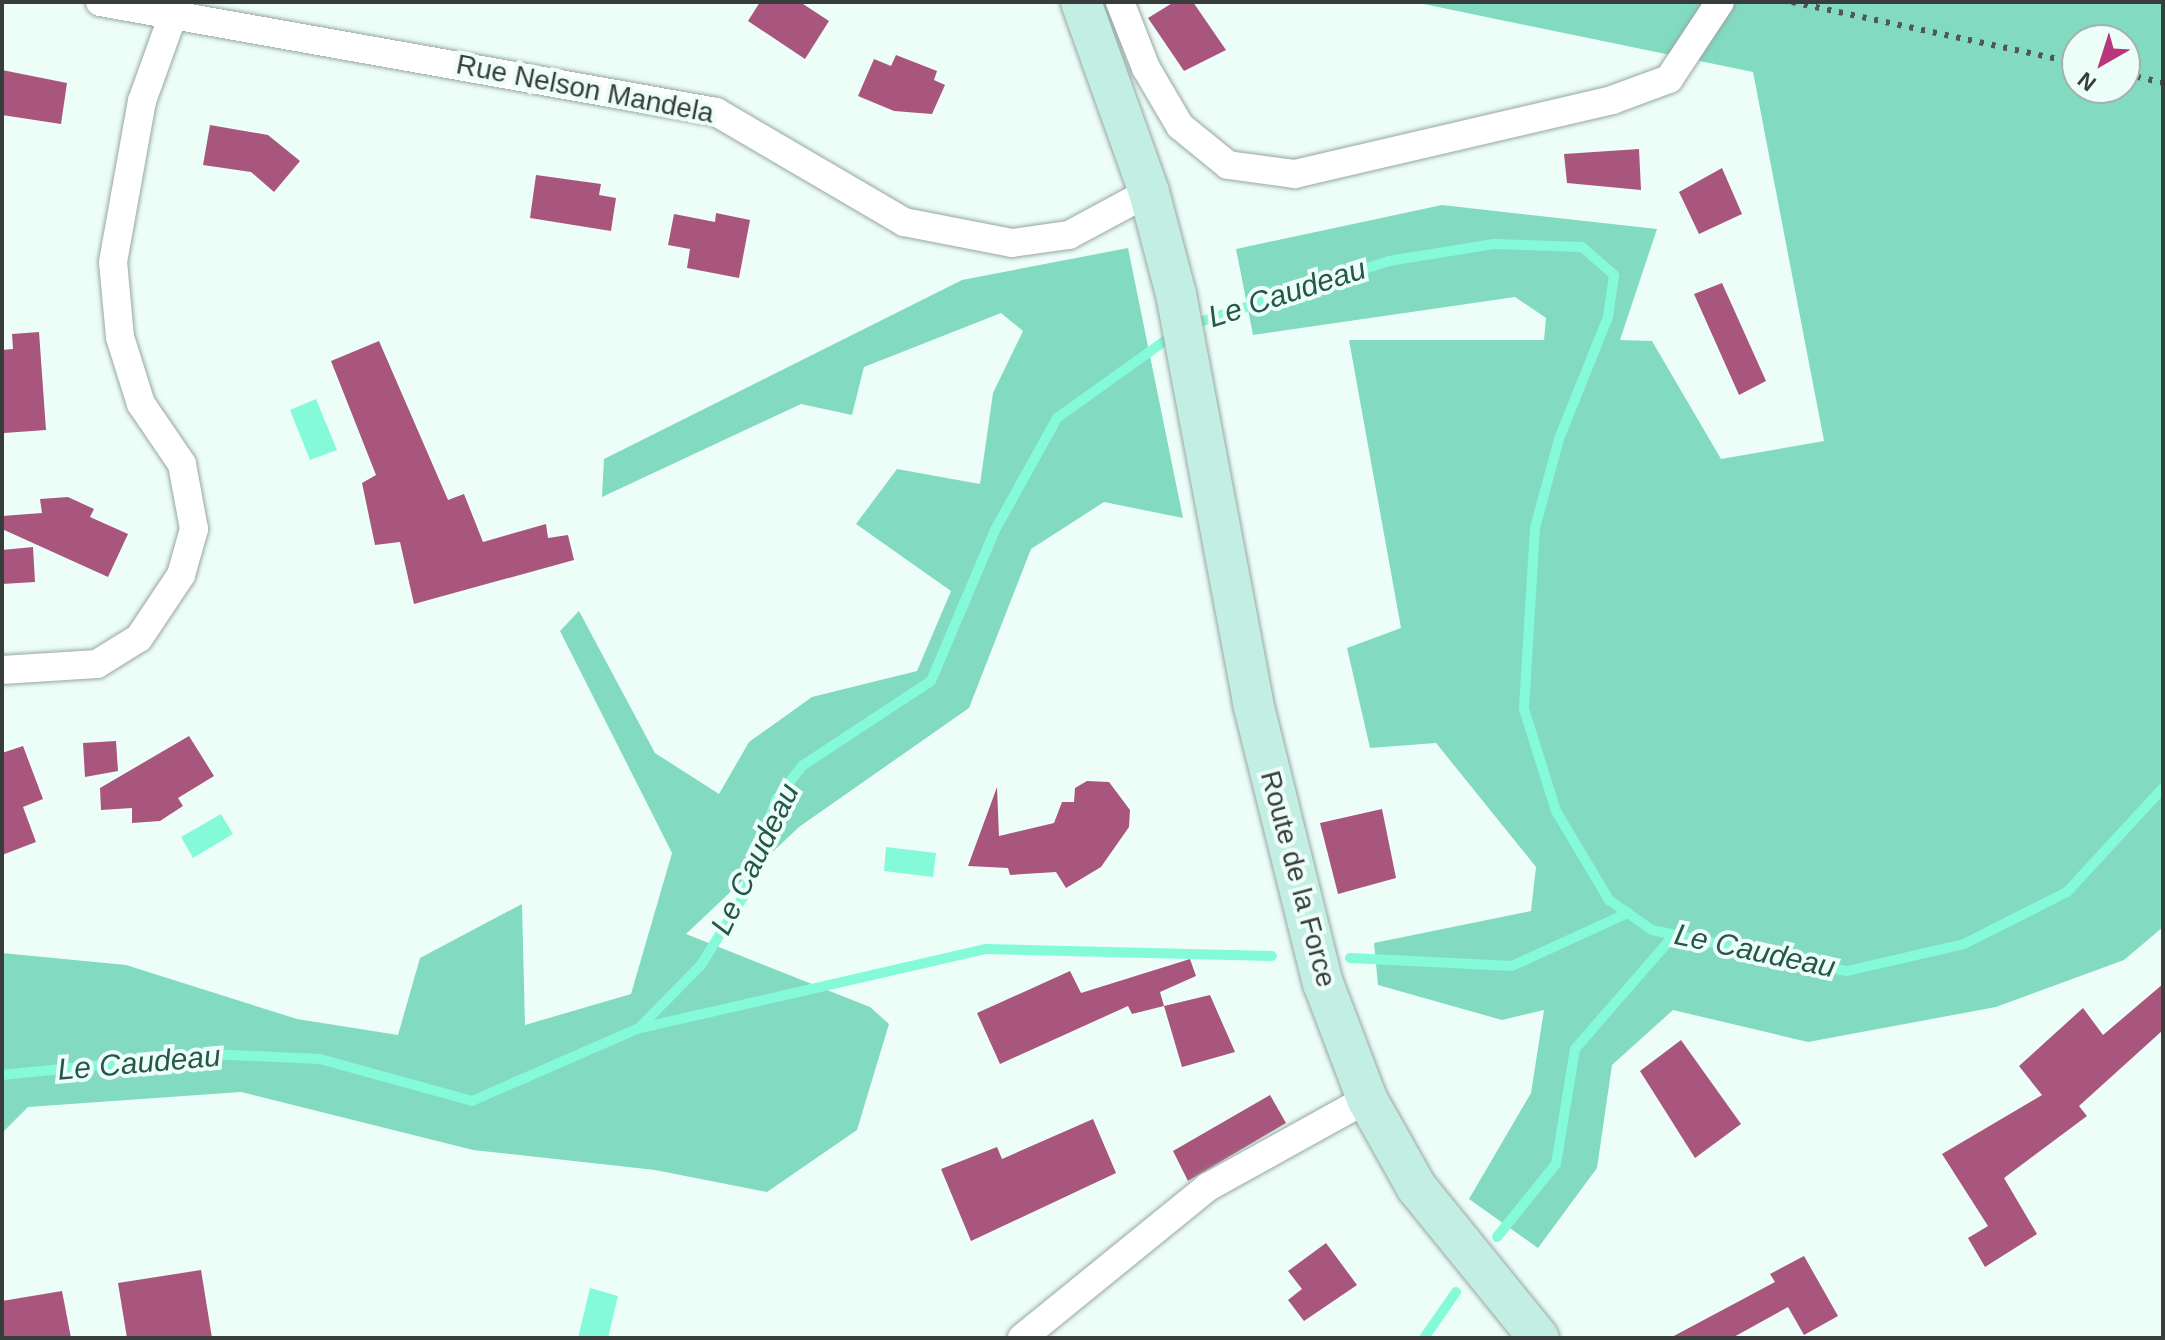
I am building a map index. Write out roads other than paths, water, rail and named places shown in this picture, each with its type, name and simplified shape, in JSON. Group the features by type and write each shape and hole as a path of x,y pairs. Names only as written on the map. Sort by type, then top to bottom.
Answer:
{"street":[{"name":"Rue Nelson Mandela","path":"100,2 716,112 904,222 1012,243 1069,235 1149,192"},
{"name":"Route de la Force","path":"1081,2 1149,192 1176,294 1193,363 1253,703 1323,983 1367,1099 1417,1188 1539,1338"},
{"path":"1120,2 1146,68 1180,126 1228,165 1295,174 1612,100 1669,79 1720,2"},
{"path":"2,670 97,664 139,638 181,575 194,529 182,464 141,404 120,337 113,262 142,101 173,15"},
{"path":"1022,1338 1208,1187 1367,1099"}],"waterway":[{"name":"Le Caudeau","path":"1190,325 1389,261 1494,244 1582,247 1614,275 1608,317 1559,439 1535,528 1524,709 1556,811 1609,900 1652,930 1847,971 1964,944 2067,892 2163,788"},
{"name":"Le Caudeau","path":"2,1075 208,1054 320,1059 472,1101 639,1028 701,965 743,897 776,800 802,766 931,681 995,530 1057,418 1173,335"},
{"name":"Le Caudeau","path":"1350,958 1512,966 1628,913"},
{"path":"1497,1237 1556,1164 1575,1049 1674,935"},
{"name":"Le Caudeau","path":"641,1028 986,949 1272,956"},
{"path":"1424,1338 1456,1292"}],"railway":[{"path":"1792,2 2061,60"},
{"path":"2141,78 2163,83"}]}
